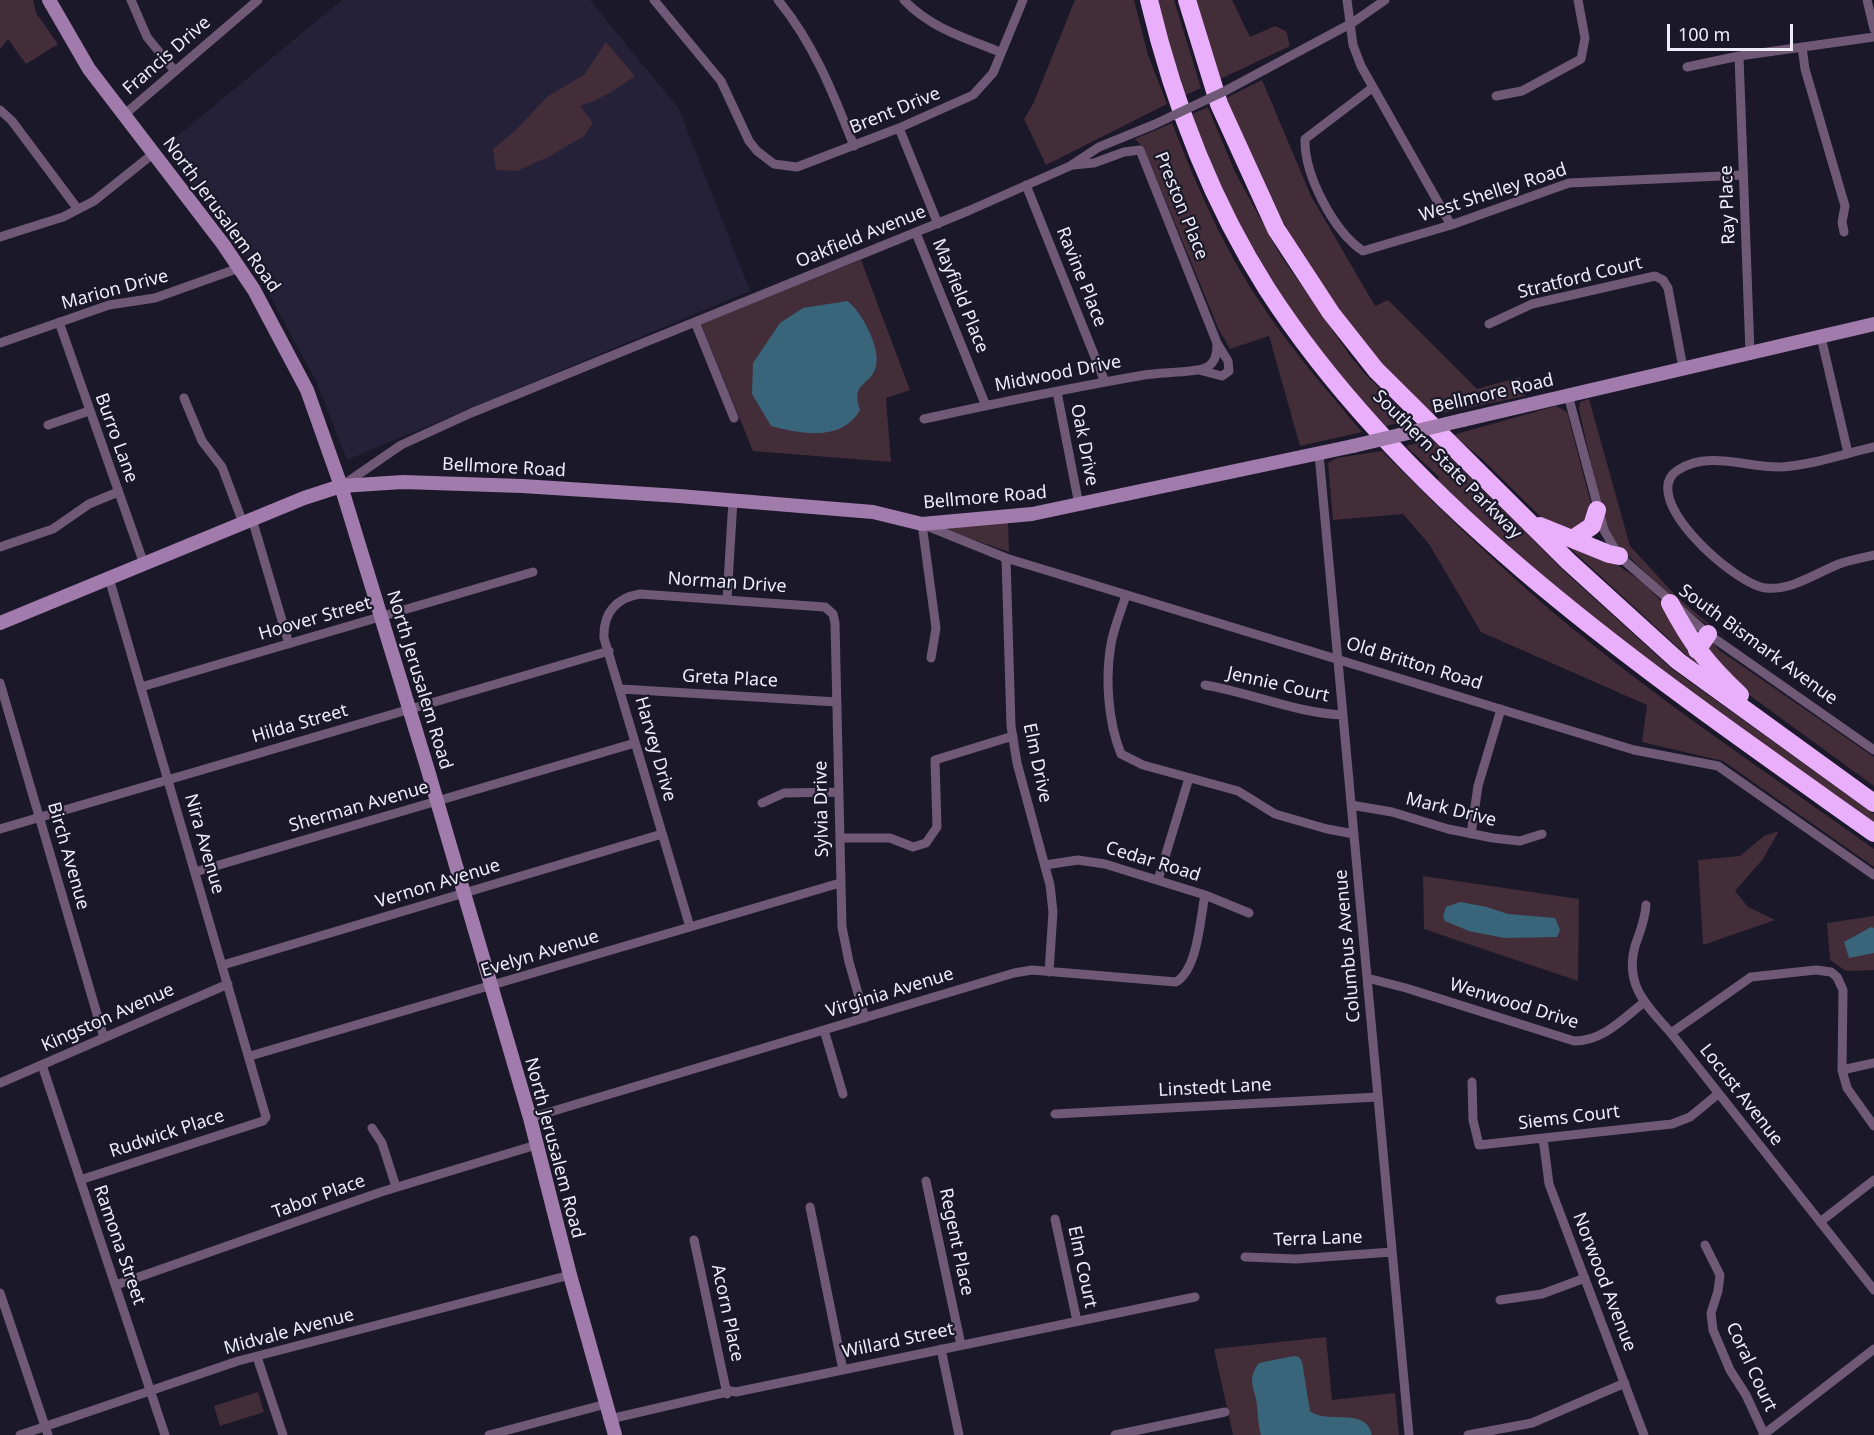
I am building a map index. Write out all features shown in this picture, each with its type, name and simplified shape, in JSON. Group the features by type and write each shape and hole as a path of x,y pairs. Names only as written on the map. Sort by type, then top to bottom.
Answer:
{"highway":[{"name":"Southern State Parkway","path":"1149,0 1168,73 1201,161 1220,203 1266,287 1297,332 1346,395 1455,506 1575,613 1664,683 1874,833"},
{"name":"Southern State Parkway","path":"1187,0 1203,60 1235,145 1276,230 1294,261 1330,313 1376,369 1613,604 1678,661 1874,803"},
{"path":"1515,508 1551,532 1574,538 1609,554 1619,556"},
{"path":"1574,538 1592,526 1597,510"},
{"path":"1670,603 1697,650 1720,678 1783,739"},
{"path":"1697,650 1708,634"}],"main road":[{"name":"North Jerusalem Road","path":"49,0 89,69 239,268 268,312 295,364 325,437 437,801 489,986 530,1118 570,1275 615,1435"},
{"name":"Bellmore Road","path":"0,623 248,521 341,486 403,482 474,484 733,500 873,512 922,524 1012,517 1320,454 1874,324"}],"street":[{"path":"131,0 147,37 174,70"},
{"name":"Francis Drive","path":"125,114 258,0"},
{"name":"Brent Drive","path":"654,0 721,81 757,151 765,159 783,166 797,167 899,128 973,95 993,73 1023,0"},
{"path":"778,0 806,36 821,65 854,146"},
{"path":"904,0 923,18 937,26 1000,52"},
{"path":"1347,0 1352,23 1354,52 1372,88 1451,225"},
{"name":"Oakfield Avenue","path":"341,486 401,445 471,412 938,224 1070,166 1099,147 1154,125 1225,91 1352,23 1385,0"},
{"path":"1496,96 1522,91 1581,59 1585,38 1578,0"},
{"path":"1867,0 1874,29"},
{"path":"1687,68 1739,56 1874,38"},
{"path":"1802,47 1805,69 1845,206 1842,222 1844,232"},
{"name":"Ray Place","path":"1739,56 1750,353"},
{"name":"West Shelley Road","path":"1372,88 1305,139 1305,156 1323,201 1350,242 1363,251 1451,225 1569,183 1743,175"},
{"path":"0,110 12,121 77,208"},
{"path":"899,128 938,224"},
{"name":"Preston Place","path":"1070,166 1094,163 1124,152 1140,150 1217,343"},
{"path":"0,237 63,217 110,191 154,153"},
{"name":"Ravine Place","path":"1026,185 1105,381"},
{"name":"Mayfield Place","path":"916,233 986,406"},
{"name":"Marion Drive","path":"0,343 109,305 155,298 239,268"},
{"name":"Stratford Court","path":"1489,324 1532,304 1655,276 1663,280 1668,288 1683,368"},
{"name":"Burro Lane","path":"59,322 144,564"},
{"path":"695,322 734,418"},
{"path":"1821,337 1848,453"},
{"path":"1199,370 1210,365 1215,359 1217,343"},
{"name":"Midwood Drive","path":"924,419 1167,370 1199,370 1218,376 1229,371 1228,361 1217,343"},
{"name":"Oak Drive","path":"1057,392 1078,505"},
{"name":"South Bismark Avenue","path":"1568,395 1597,510 1608,539 1619,556 1708,634 1874,750"},
{"path":"184,398 202,441 222,467 248,521 289,644"},
{"path":"48,425 89,411"},
{"path":"1874,447 1781,466 1715,460 1680,468 1672,474 1668,483 1670,498 1678,517 1695,539 1736,575 1764,588 1776,588 1799,582 1841,563 1874,555"},
{"name":"Columbus Avenue","path":"1320,454 1409,1435"},
{"path":"0,547 53,529 89,504 118,492"},
{"path":"727,599 733,500"},
{"path":"922,524 936,628 931,658"},
{"name":"Old Britton Road","path":"922,524 1006,558 1126,595 1646,753 1718,766 1874,875"},
{"name":"Elm Drive","path":"1006,558 1013,736 1017,763 1045,865 1053,912 1048,972"},
{"name":"Hoover Street","path":"141,687 533,572"},
{"name":"Nira Avenue","path":"109,578 250,1056 265,1120"},
{"name":"Norman Drive","path":"634,595 818,605"},
{"name":"Harvey Drive","path":"634,595 624,598 610,611 604,626 604,638 690,927"},
{"path":"1126,595 1111,642 1108,661 1110,709 1116,742 1121,754 1131,760 1238,791 1275,814 1354,834"},
{"name":"Sylvia Drive","path":"818,605 830,611 835,622 840,883 844,942 865,1018"},
{"name":"Hilda Street","path":"0,829 609,651"},
{"name":"Birch Avenue","path":"0,683 104,1038"},
{"name":"Jennie Court","path":"1205,685 1241,692 1317,714 1343,716"},
{"name":"Greta Place","path":"621,689 837,702"},
{"path":"1472,834 1478,786 1501,709"},
{"path":"840,838 890,838 913,847 926,843 932,837 938,817 935,760 1013,736"},
{"name":"Sherman Avenue","path":"195,872 635,743"},
{"path":"1158,880 1189,777"},
{"path":"762,803 784,793 838,792"},
{"name":"Mark Drive","path":"1352,805 1392,812 1472,834 1520,841 1542,834"},
{"name":"Vernon Avenue","path":"223,966 662,834"},
{"name":"Cedar Road","path":"1045,865 1089,860 1205,895 1249,913"},
{"name":"Evelyn Avenue","path":"250,1056 840,883"},
{"name":"Virginia Avenue","path":"530,1118 1014,973 1032,970 1176,982 1183,977 1190,966 1205,895"},
{"name":"Locust Avenue","path":"1646,905 1645,920 1632,964 1635,987 1643,1004 1671,1033 1874,1290"},
{"path":"1671,1033 1751,977 1827,970 1838,977 1843,990 1842,1070 1849,1094 1874,1126"},
{"name":"Wenwood Drive","path":"1367,978 1427,994 1574,1041 1593,1039 1643,1004"},
{"name":"Kingston Avenue","path":"0,1083 228,984"},
{"path":"824,1030 843,1094"},
{"path":"1842,1070 1874,1063"},
{"name":"Ramona Street","path":"42,1065 165,1435"},
{"name":"Siems Court","path":"1472,1082 1473,1120 1479,1145 1680,1122 1718,1094"},
{"name":"Linstedt Lane","path":"1054,1114 1378,1097"},
{"name":"Rudwick Place","path":"80,1180 265,1120"},
{"path":"372,1128 382,1143 396,1188"},
{"name":"Norwood Avenue","path":"1543,1138 1549,1184 1644,1435"},
{"name":"Tabor Place","path":"116,1285 396,1188 536,1145"},
{"path":"1820,1222 1874,1180"},
{"name":"Regent Place","path":"926,1181 961,1345"},
{"path":"810,1207 843,1370"},
{"name":"Elm Court","path":"1055,1219 1077,1321"},
{"name":"Acorn Place","path":"694,1240 726,1394"},
{"name":"Coral Court","path":"1705,1245 1720,1275 1711,1313 1713,1330 1730,1370 1746,1395 1763,1435"},
{"name":"Terra Lane","path":"1245,1257 1296,1260 1392,1252"},
{"name":"Midvale Avenue","path":"20,1435 46,1431 150,1391 257,1357 570,1275"},
{"path":"1500,1300 1542,1294 1584,1278"},
{"path":"0,1293 46,1431"},
{"name":"Willard Street","path":"610,1419 1195,1298"},
{"path":"941,1349 959,1435"},
{"path":"1763,1435 1874,1349"},
{"path":"257,1357 283,1435"},
{"path":"1468,1435 1532,1423 1625,1383"},
{"path":"489,1435 606,1404"},
{"path":"1115,1435 1225,1412"}],"shaded area":[{"path":"0,0 33,0 36,13 58,44 26,64 8,39 0,49"},
{"path":"342,0 590,0 679,109 750,291 347,460 316,381 259,276 164,147"},
{"path":"1075,0 1134,0 1148,55 1167,104 1046,165 1024,119 1033,104"},
{"path":"1152,0 1174,0 1201,88 1182,97"},
{"path":"1194,0 1232,0 1250,37 1275,26 1286,31 1290,46 1216,81"},
{"path":"606,42 635,76 608,94 580,106 593,123 584,136 548,157 517,171 496,170 493,149 516,130 548,96 584,75"},
{"path":"1262,80 1311,196 1375,306 1388,300 1477,389 1520,377 1525,396 1428,416 1362,340 1326,293 1297,247 1222,100"},
{"path":"1208,107 1235,172 1279,253 1351,357 1412,420 1385,426 1337,372 1271,283 1234,220 1218,187 1190,115"},
{"path":"1172,123 1211,214 1245,278 1295,351 1362,432 1300,446 1269,336 1230,349 1219,330 1144,148 1135,139"},
{"path":"861,260 910,390 886,398 891,462 753,451 701,324"},
{"path":"1589,399 1630,546 1678,598 1727,639 1676,602 1619,547 1604,521 1579,409 1580,402"},
{"path":"1556,406 1567,412 1591,504 1592,513 1574,534 1546,522 1482,459 1453,435"},
{"path":"1432,439 1566,573 1672,669 1874,814 1874,825 1598,624 1505,544 1437,480 1439,477 1406,446"},
{"path":"1382,451 1505,570 1587,640 1667,702 1874,849 1874,867 1723,761 1642,742 1647,705 1481,632 1429,544 1403,514 1333,520 1328,463 1337,458"},
{"path":"1008,522 1009,552 935,526"},
{"path":"1559,538 1588,549 1616,564 1654,593 1678,625 1699,661 1696,664"},
{"path":"1712,642 1719,650 1874,757 1874,786 1737,686 1702,643"},
{"path":"1779,831 1763,859 1735,891 1748,907 1775,920 1703,945 1698,860 1740,856 1764,836"},
{"path":"1423,876 1579,899 1578,981 1424,929"},
{"path":"1874,916 1874,970 1846,971 1830,960 1827,923"},
{"path":"1326,1337 1332,1400 1395,1393 1399,1435 1233,1435 1214,1349"},
{"path":"258,1392 264,1412 220,1426 214,1406"}],"water":[{"path":"847,301 858,312 869,330 877,358 873,373 859,389 860,410 843,427 832,431 808,433 771,426 752,394 753,363 780,323 803,308"},
{"path":"1460,902 1508,914 1555,918 1560,930 1557,937 1504,938 1469,931 1445,921 1443,917 1446,907"},
{"path":"1871,927 1874,928 1874,953 1849,958 1844,942"},
{"path":"1299,1357 1302,1362 1310,1411 1326,1417 1354,1418 1362,1421 1368,1426 1372,1435 1261,1435 1252,1384 1255,1369 1259,1363"}]}
